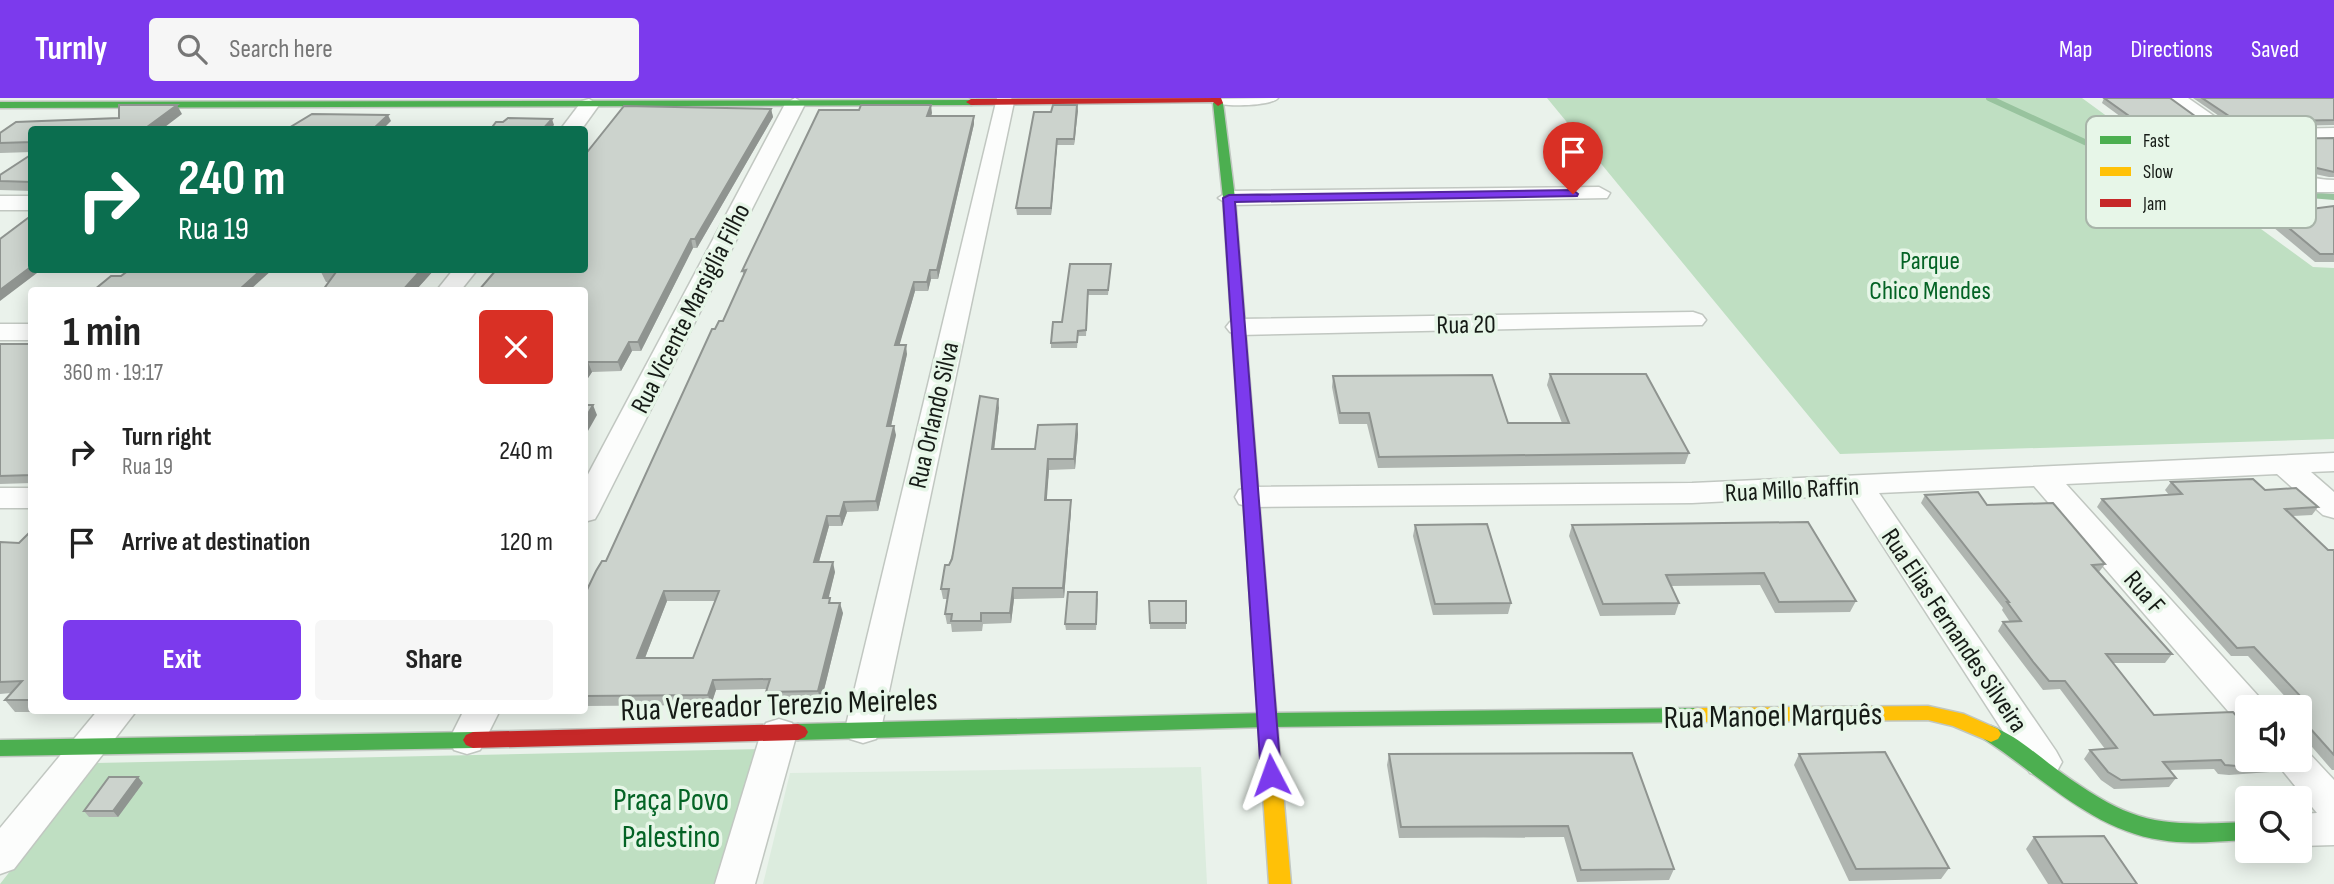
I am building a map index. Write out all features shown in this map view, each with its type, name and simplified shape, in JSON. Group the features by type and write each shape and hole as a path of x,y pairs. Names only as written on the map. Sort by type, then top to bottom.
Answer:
{"street":[{"path":"0,104 8,98"},
{"path":"0,104 211,100 589,105 1268,98"},
{"path":"2175,98 2200,116"},
{"path":"1217,99 1229,198 1280,884"},
{"name":"Rua Orlando Silva","path":"863,729 1004,102"},
{"name":"Rua Vicente Marsiglia Filho","path":"588,504 795,104"},
{"path":"573,126 589,105"},
{"path":"2316,134 2334,134"},
{"path":"2316,185 2334,186"},
{"path":"1229,198 1599,193"},
{"path":"0,203 28,203"},
{"path":"451,287 463,273"},
{"name":"Rua 20","path":"1239,327 1693,320"},
{"path":"0,332 28,332"},
{"name":"Rua Millo Raffin","path":"1250,497 1653,494 2334,462"},
{"path":"2285,465 2334,508"},
{"name":"Rua F","path":"2043,477 2236,695"},
{"name":"Rua Elias Fernandes Silveira","path":"1859,486 2051,774"},
{"path":"0,498 28,498"},
{"name":"Rua Manoel Marquês","path":"1267,720 1928,713 1951,716 1976,726 2114,815 2142,828 2178,833 2235,831"},
{"path":"0,857 116,714"},
{"name":"Rua Vereador Terezio Meireles","path":"0,748 89,748 474,725 779,733 1267,720"},
{"path":"736,884 779,733"},
{"path":"2304,772 2334,806"},
{"path":"2312,830 2334,830"}],"shaded area":[{"path":"1201,767 1207,884 763,884 790,773"}],"green space":[{"name":"Parque Chico Mendes","path":"1547,98 2082,98 2107,116 2086,116 2086,228 2260,228 2313,267 2334,268 2334,439 1840,454"},
{"name":"Praça Povo Palestino","path":"763,749 721,884 0,884 95,763"}],"building":[{"path":"2104,98 2170,98 2195,116 2129,116"},
{"path":"2202,98 2334,98 2334,120 2316,120 2316,116 2229,116"},
{"path":"119,105 177,105 148,126 28,126 28,142 0,143 0,133 16,122 119,118"},
{"path":"861,105 931,105 927,116 974,116 937,270 930,270 927,282 914,282 895,345 906,345 887,426 894,426 876,501 844,502 840,516 827,516 814,562 833,562 823,598 830,598 829,603 840,603 818,691 766,692 770,679 713,680 708,695 588,696 588,588 602,561 606,561 712,329 715,329 719,321 723,321 746,270 742,271 819,110 859,110","holes":["664,591 719,591 693,658 637,658"]},
{"path":"1053,105 1077,105 1074,139 1057,139 1051,208 1016,208 1034,112 1051,112"},
{"path":"624,106 771,109 695,239 691,239 638,342 629,342 618,362 588,362 588,287 482,287 493,273 588,273 588,151"},
{"path":"312,114 388,115 376,126 292,126"},
{"path":"508,118 552,119 546,126 493,126 496,122 503,122"},
{"path":"2316,138 2334,138 2334,172 2316,168"},
{"path":"28,157 28,182 0,181 0,175"},
{"path":"2334,206 2334,254 2320,254 2289,228 2316,228 2316,208"},
{"path":"28,218 28,269 0,290 0,239"},
{"path":"1070,264 1111,264 1108,290 1088,290 1086,330 1078,331 1077,342 1051,343 1053,322 1062,322"},
{"path":"125,273 258,273 242,287 98,287 111,276"},
{"path":"335,273 418,273 406,287 325,287"},
{"path":"0,344 28,344 28,475 0,476"},
{"path":"1550,374 1646,374 1689,453 1379,457 1369,413 1340,413 1333,376 1492,375 1508,423 1569,423"},
{"path":"980,396 998,399 992,449 1035,449 1038,425 1077,424 1074,459 1048,459 1045,500 1071,500 1063,588 1013,588 1010,613 981,613 981,621 951,621 952,614 945,614 949,589 941,589 945,565 949,565 952,559"},
{"path":"2253,479 2265,490 2296,488 2318,507 2285,509 2328,550 2334,550 2334,755 2312,730 2312,695 2299,695 2254,647 2237,648 2102,499 2182,494 2171,482"},
{"path":"1978,492 1987,505 2053,503 2105,564 2092,565 2172,654 2106,654 2154,715 2233,712 2235,766 2225,765 2221,760 2163,762 2176,778 2121,780 2108,772 2090,750 2117,748 2065,681 2049,681 2034,663 2003,622 2021,621 2009,602 1925,495"},
{"path":"1808,522 1856,601 1779,602 1764,573 1666,575 1679,603 1603,604 1572,525"},
{"path":"1487,524 1511,603 1435,604 1415,525"},
{"path":"28,534 28,700 5,700 22,681 0,682 0,542 19,543"},
{"path":"1068,592 1097,592 1096,624 1065,624"},
{"path":"1149,601 1186,601 1186,623 1150,623"},
{"path":"1885,752 1949,868 1856,869 1799,754"},
{"path":"1632,753 1674,869 1581,870 1568,826 1401,827 1389,754"},
{"path":"109,777 138,777 113,811 84,811"},
{"path":"2104,836 2137,884 2063,884 2034,837"}],"waterway":[{"path":"1989,98 2086,143"},
{"path":"2316,196 2334,197"}],"traffic: fast":[{"path":"0,105 971,102"},
{"path":"1218,103 1229,198 1264,675"},
{"path":"798,732 1267,720 1697,715"},
{"path":"1991,734 2088,801 2129,823 2151,830 2175,833 2235,832"},
{"path":"0,748 473,740"}],"traffic: slow":[{"path":"1264,675 1280,884"},
{"path":"1697,715 1928,713 1957,719 1991,734"}],"traffic: jam":[{"path":"971,102 1217,99 1218,103"},
{"path":"473,740 798,732"}],"route":[{"path":"1271,775 1229,198 1573,194"}]}
